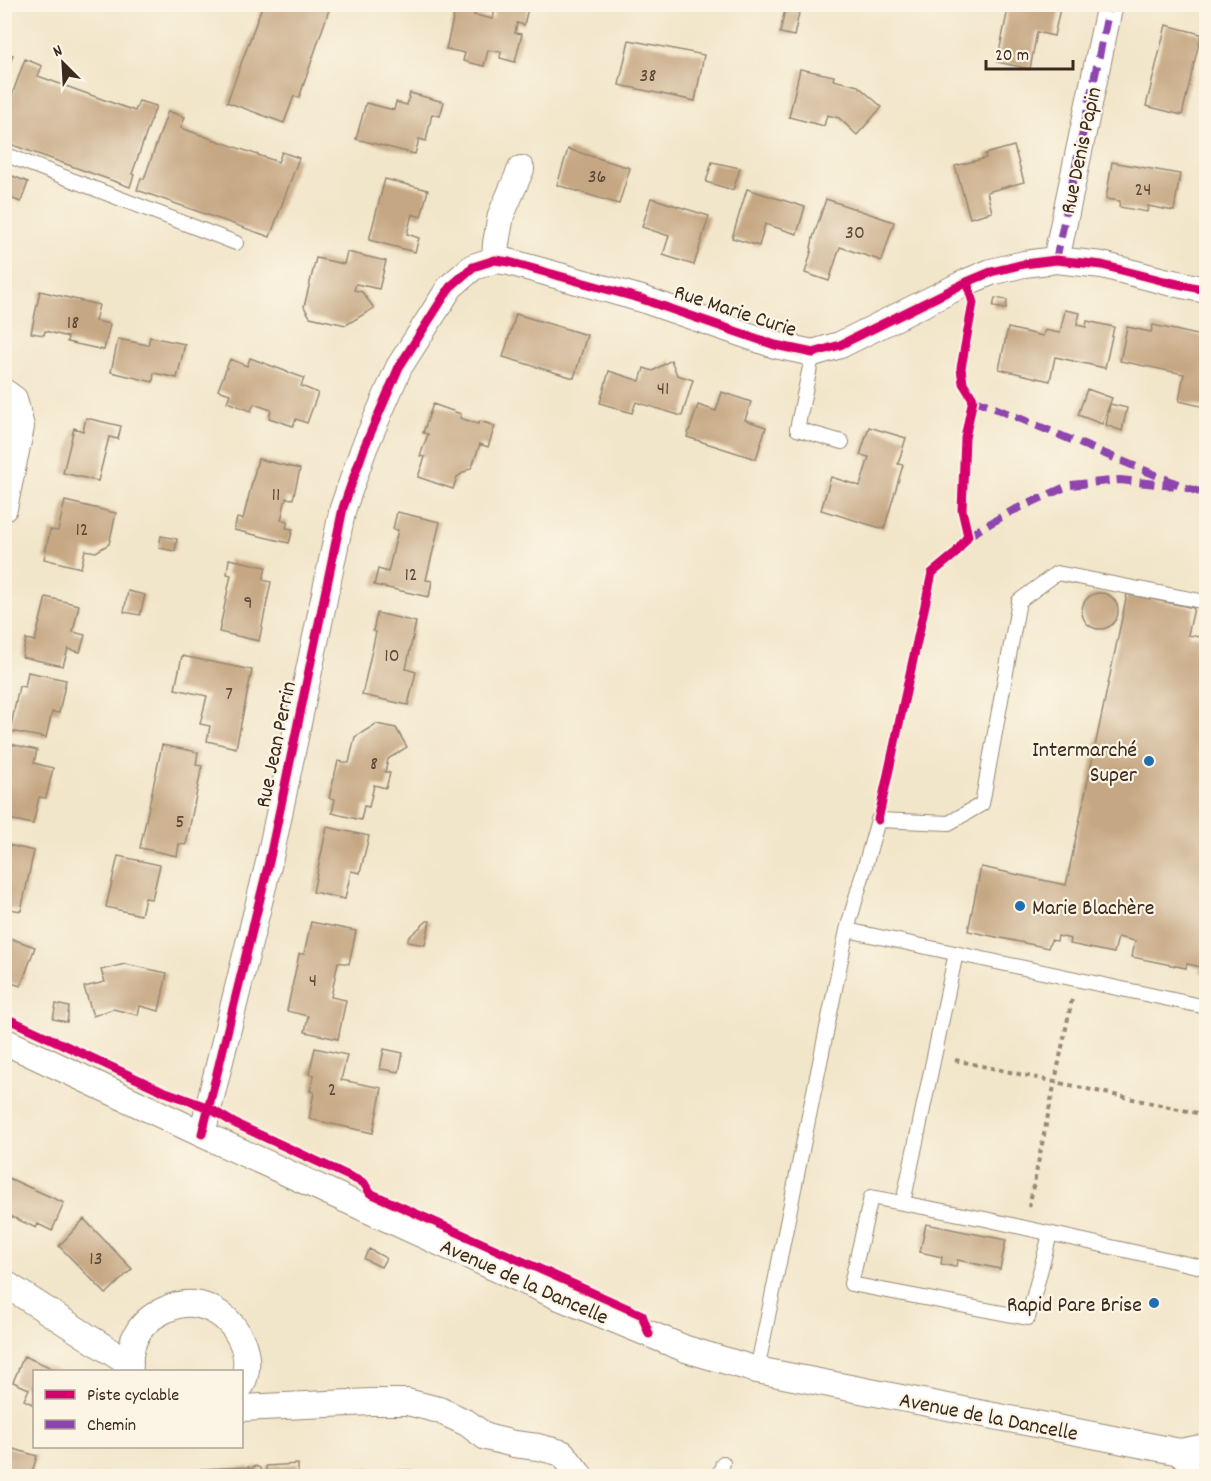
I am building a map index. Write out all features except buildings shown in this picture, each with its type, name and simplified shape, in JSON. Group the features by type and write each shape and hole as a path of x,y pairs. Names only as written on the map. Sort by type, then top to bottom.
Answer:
{"street":[{"name":"Rue Denis Papin","path":"1056,260 1110,4"},
{"path":"495,260 501,215 521,170"},
{"name":"Rue Marie Curie","path":"495,260 642,299 775,345 813,353 840,345 967,282 991,272 1024,264 1056,260 1102,265 1206,290"},
{"name":"Rue Jean Perrin","path":"202,1134 269,862 343,508 364,448 399,368 450,287 473,267 495,260"},
{"path":"4,392 14,399 21,427 4,508"},
{"name":"Avenue de la Dancelle","path":"4,1041 556,1296 686,1349 757,1370 1180,1452 1206,1447"},
{"path":"4,1282 130,1368"},
{"path":"130,1368 131,1346 141,1328 155,1314 174,1306 194,1304 213,1310 222,1316 231,1323 242,1340 246,1356 243,1381"},
{"path":"243,1408 407,1402 439,1410 467,1423 486,1437 562,1453 580,1476"},
{"path":"1180,1452 1206,1475"}],"lane":[{"path":"4,154 236,243"},
{"path":"813,353 797,429 842,442"},
{"path":"757,1370 847,930 878,820 949,823 982,804 1019,601 1057,573 1206,602"},
{"path":"847,930 1206,1007"},
{"path":"903,1203 956,954"},
{"path":"1050,1234 1028,1318 851,1284 871,1197 1025,1228 1206,1268"}],"path":[{"path":"1025,1228 1072,999"},
{"path":"934,1056 1206,1115"}],"marked path":[{"path":"1056,260 1110,4"},
{"path":"973,399 1206,494"},
{"path":"968,536 1012,511 1070,485 1120,480 1174,486"}],"cycle path":[{"path":"202,1134 269,862 343,508 364,448 399,367 450,287 473,267 495,260 509,262 642,299 775,345 813,353 840,345 967,282 991,272 1024,264 1056,260 1102,265 1206,290"},
{"path":"878,820 932,573 955,554 968,536 962,510 965,438 973,399 963,383 961,368 973,303 967,282"},
{"path":"4,1017 163,1091 209,1108 234,1123 364,1183 370,1193 642,1315 649,1334"}],"place":[{"name":"Intermarché Super","path":"1149,761"},
{"name":"Marie Blachère","path":"1020,906"},
{"name":"Rapid Pare Brise","path":"1154,1303"}]}
